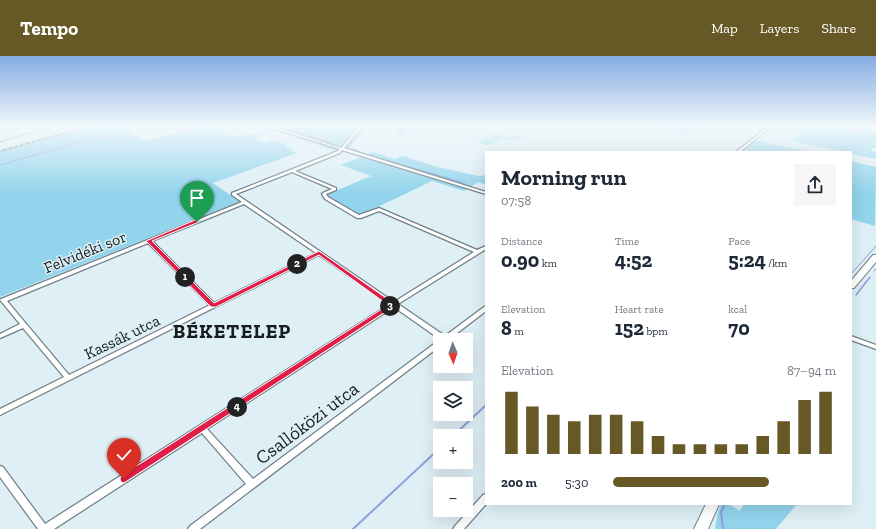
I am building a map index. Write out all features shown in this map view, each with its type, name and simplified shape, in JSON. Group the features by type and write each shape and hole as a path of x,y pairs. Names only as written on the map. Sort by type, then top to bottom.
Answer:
{"street":[{"path":"337,148 485,193"},
{"path":"343,150 233,194 433,334"},
{"path":"293,171 335,189 324,194 326,198 356,216 363,216 379,209 478,252"},
{"name":"Felvidéki sor","path":"24,325 3,300 245,202"},
{"path":"149,241 214,306"},
{"path":"46,529 393,305 485,248"},
{"name":"Kassák utca","path":"0,412 319,253"},
{"path":"852,285 876,257"},
{"name":"Csallóközi utca","path":"453,333 485,309"},
{"path":"0,336 24,325 68,378"},
{"path":"852,337 876,348"},
{"name":"Csallóközi utca","path":"193,529 433,348"},
{"path":"203,429 252,484"},
{"path":"0,470 42,529"},
{"path":"458,529 485,499"},
{"path":"701,529 710,505"}],"shaded area":[{"path":"11,148 290,148 294,150 291,151 297,153 213,183 240,202 0,297 0,151"},
{"path":"327,148 350,148 342,153"},
{"path":"748,148 792,148 805,151 746,151"},
{"path":"825,148 873,148 870,149 876,153 876,159 852,154 852,151 839,151"},
{"path":"373,152 395,159 403,156 437,167 479,176 485,175 485,185 478,182 464,191 432,181 359,216 327,198 326,195 371,176 341,165"},
{"path":"852,161 876,167 875,226 852,219"},
{"path":"721,505 731,505 740,511 743,505 796,505 776,529 715,529"}],"waterway":[{"path":"0,165 59,148"},
{"path":"353,149 363,153"},
{"path":"371,156 465,183"},
{"path":"852,273 876,246"},
{"path":"856,295 870,277"},
{"path":"460,429 485,406"},
{"path":"353,529 433,455"},
{"path":"723,529 721,512 724,505"}],"railway":[{"path":"0,151 11,148"}],"district":[{"name":"BÉKETELEP","path":"232,331"}],"route":[{"path":"124,479 393,305 319,253 214,306 149,241 197,222"}]}
